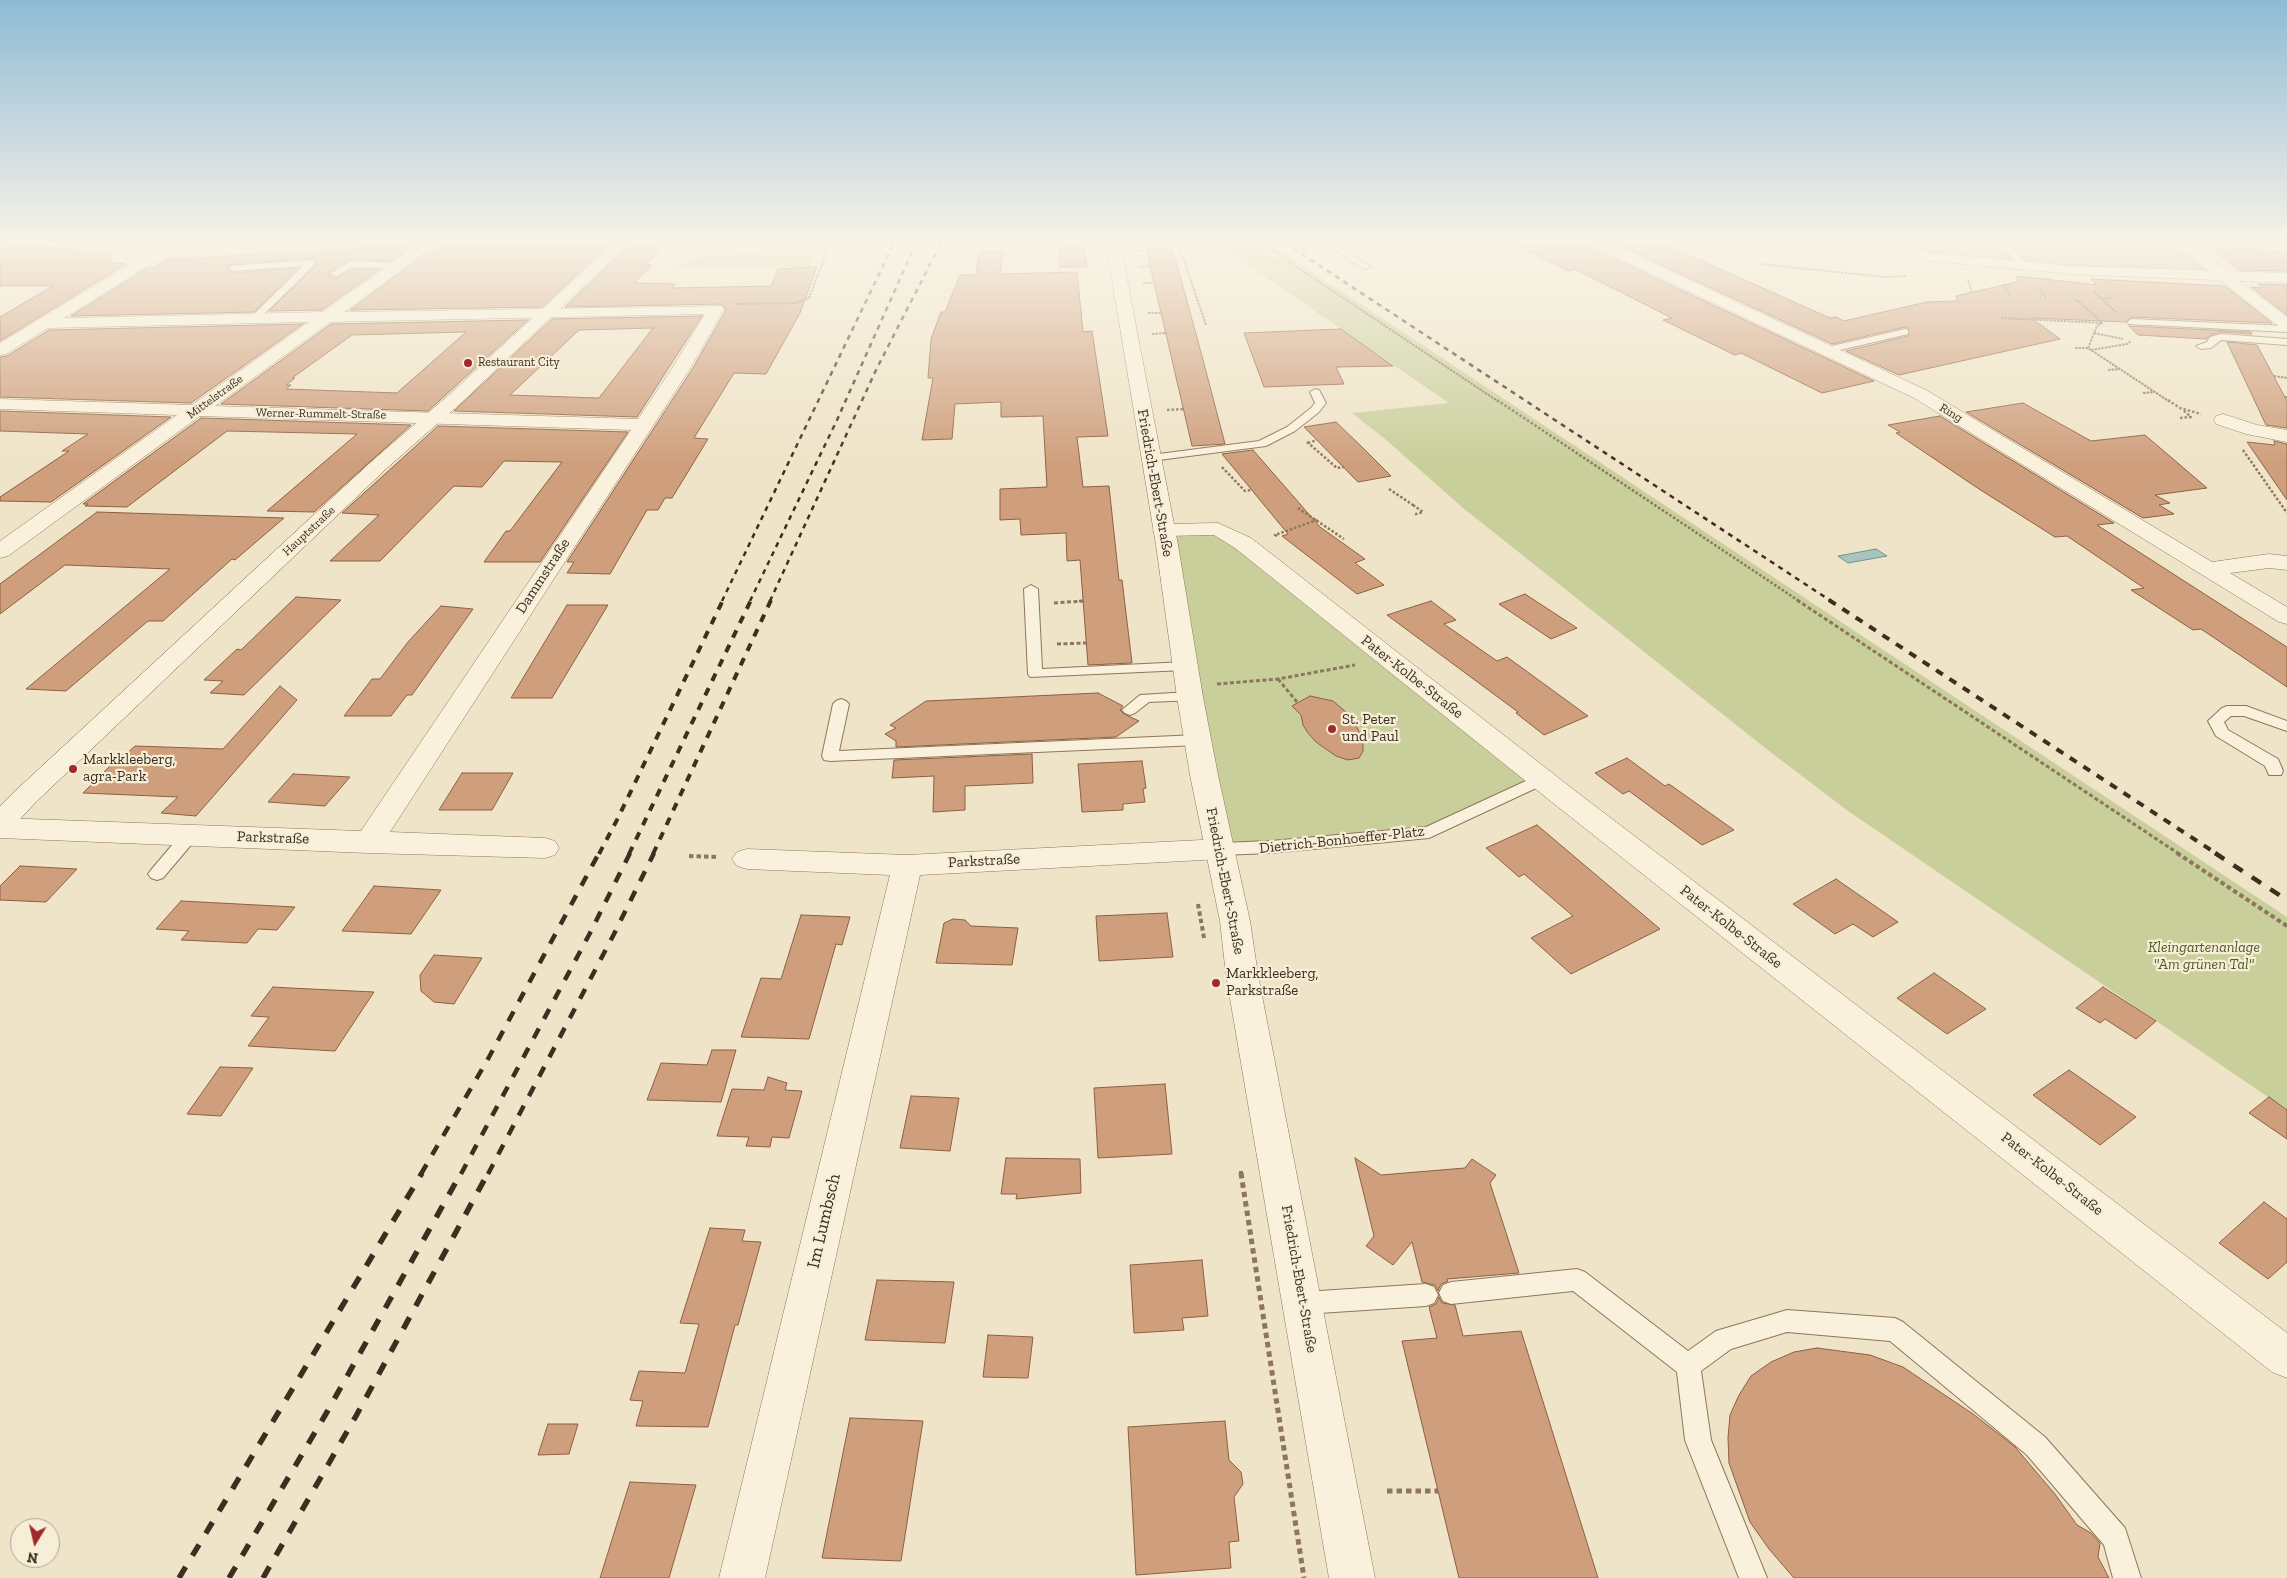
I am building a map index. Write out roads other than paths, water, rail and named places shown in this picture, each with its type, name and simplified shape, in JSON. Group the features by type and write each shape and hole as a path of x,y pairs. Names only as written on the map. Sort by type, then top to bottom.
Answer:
{"street":[{"path":"0,350 54,317"},
{"name":"Mittelstraße","path":"0,551 327,317"},
{"path":"44,323 343,317"},
{"name":"Hauptstraße","path":"0,823 88,737 406,440 434,417 542,317"},
{"name":"Dammstraße","path":"368,842 642,425 716,317"},
{"name":"Friedrich-Ebert-Straße","path":"1126,317 1164,530 1190,697 1221,849 1242,975 1304,1303 1352,1578"},
{"name":"Ring","path":"1756,317 1920,394 2287,617"},
{"path":"2276,317 2287,325"},
{"path":"0,334 28,333"},
{"name":"Werner-Rummelt-Straße","path":"0,404 642,425"},
{"path":"2223,420 2253,430 2287,436"},
{"name":"Pater-Kolbe-Straße","path":"1164,530 1212,528 1232,536 1541,779 2287,1358"},
{"path":"2208,569 2269,562 2287,562"},
{"name":"Parkstraße","path":"0,828 545,848"},
{"name":"Parkstraße","path":"747,859 907,865 1221,849"},
{"name":"Im Lumbsch","path":"742,1578 907,865"}],"lane":[{"path":"2132,322 2287,329"},
{"path":"1827,350 1904,332"},
{"path":"2201,346 2211,345 2213,339 2221,337 2287,342"},
{"path":"1151,458 1262,444 1291,429 1321,403 1314,392"},
{"path":"1031,589 1035,674 1185,666"},
{"path":"1130,710 1145,698 1190,697"},
{"path":"841,704 830,756 1198,740"},
{"path":"2275,771 2272,763 2222,733 2216,721 2227,711 2246,711 2287,726"},
{"name":"Dietrich-Bonhoeffer-Platz","path":"1221,849 1270,848 1429,832 1541,779"},
{"path":"157,874 190,835"},
{"path":"1451,1293 1577,1280 1688,1366 1698,1440 1753,1578"},
{"path":"1304,1303 1426,1295"},
{"path":"1688,1366 1725,1340 1787,1321 1895,1330 2036,1446 2115,1538 2127,1578"}],"water":[{"path":"1876,549 1887,556 1848,563 1838,556"}],"railway":[{"path":"722,601 859,317"},
{"path":"750,601 837,420 883,317"},
{"path":"770,601 876,370 903,317"},
{"path":"1397,317 1831,601"},
{"path":"599,854 723,600"},
{"path":"629,854 751,600"},
{"path":"653,854 771,600"},
{"path":"1829,600 2217,854"},
{"path":"421,1174 488,1059 599,853"},
{"path":"461,1174 590,933 630,853"},
{"path":"488,1174 614,934 654,853"},
{"path":"2215,853 2287,900"},
{"path":"179,1578 422,1173"},
{"path":"229,1578 327,1412 461,1173"},
{"path":"263,1578 356,1416 488,1173"}],"place":[{"name":"Restaurant City","path":"468,363"},
{"name":"St. Peter und Paul","path":"1332,729"},
{"name":"Markkleeberg, agra-Park","path":"73,769"},
{"name":"Markkleeberg, Parkstraße","path":"1216,983"}],"park label":[{"name":"Kleingartenanlage \"Am grünen Tal\"","path":"2204,956"}]}
